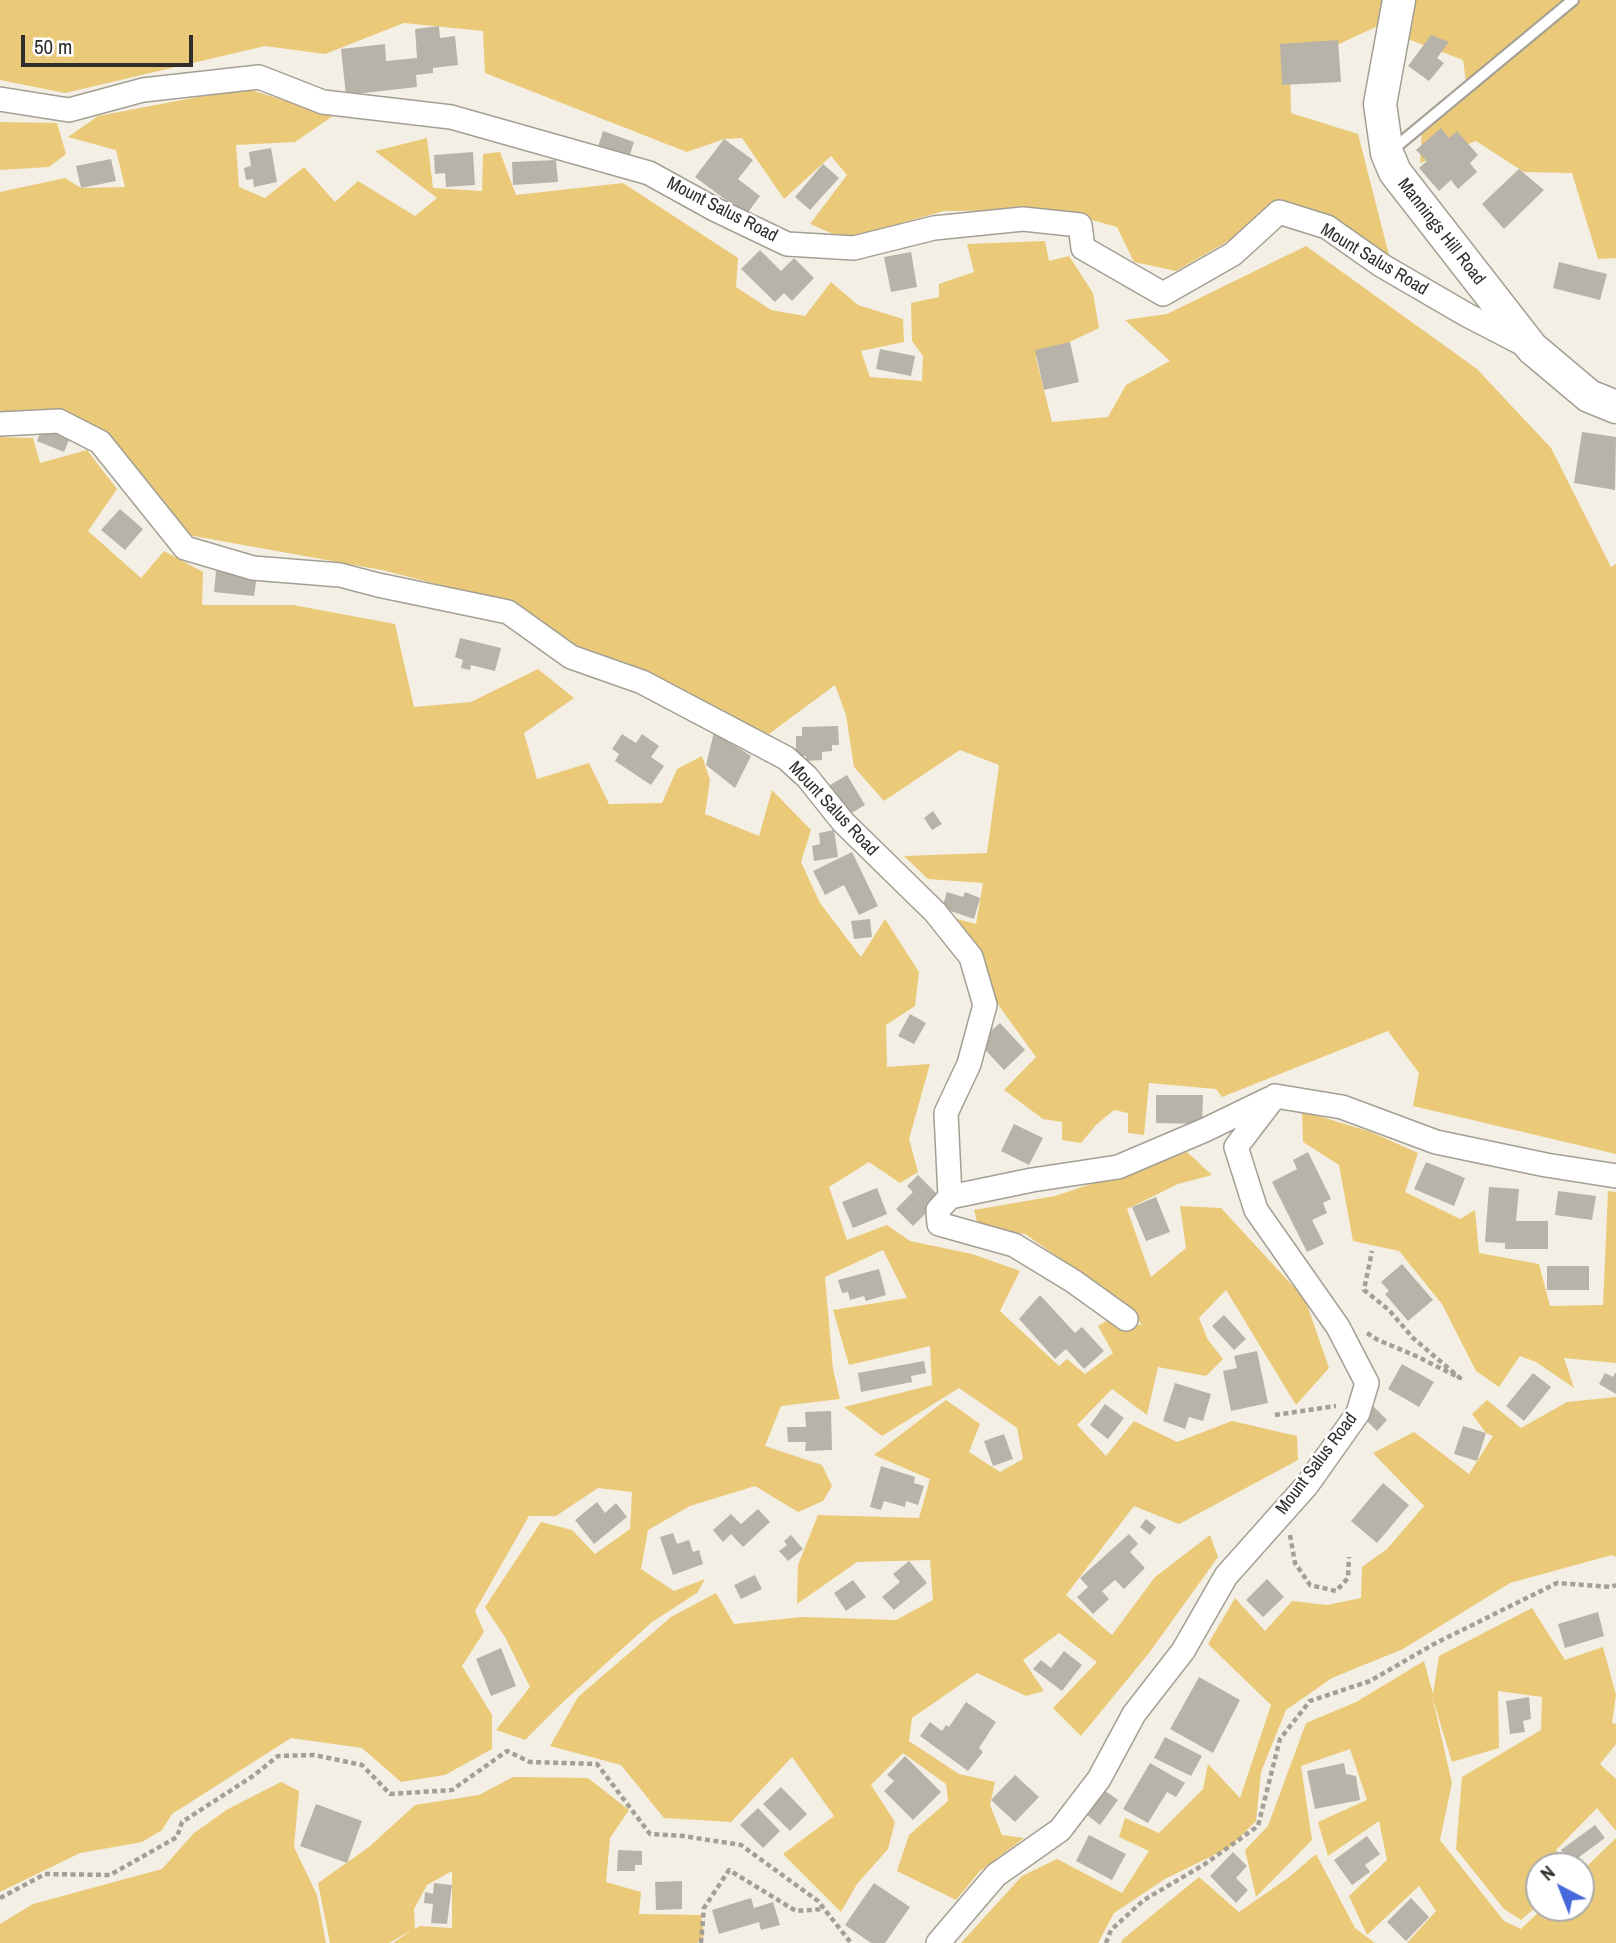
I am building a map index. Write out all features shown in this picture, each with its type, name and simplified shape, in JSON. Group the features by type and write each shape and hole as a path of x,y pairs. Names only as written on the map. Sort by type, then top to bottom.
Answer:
{"main road":[{"name":"Mannings Hill Road","path":"1399,0 1380,104 1387,153 1395,172 1532,348 1590,396 1616,407"}],"street":[{"name":"Mount Salus Road","path":"0,99 69,110 143,90 259,77 323,102 451,117 649,173 716,210 787,244 854,248 934,228 1023,219 1080,225 1083,248 1163,293 1233,254 1279,212 1327,228 1467,316 1532,348"},
{"name":"Mount Salus Road","path":"0,424 59,421 100,442 185,548 253,568 340,575 378,586 508,612 571,657 642,682 786,758 807,777 843,822 934,912 971,957 985,1005 969,1064 946,1113 950,1197 938,1210 939,1224 1014,1245 1073,1281 1126,1319"},
{"name":"Mount Salus Road","path":"938,1943 996,1875 1060,1830 1099,1779 1134,1714 1183,1651 1226,1576 1307,1485 1358,1413 1367,1383 1338,1327 1256,1210 1236,1147 1275,1097"},
{"path":"950,1197 1032,1180 1118,1167 1275,1097 1342,1107 1436,1142 1546,1165 1616,1176"}],"lane":[{"path":"1387,153 1573,0"}],"path":[{"path":"1358,1326 1378,1340 1460,1378 1413,1338 1389,1310 1364,1290 1372,1251"},
{"path":"1275,1415 1361,1402"},
{"path":"1284,1511 1295,1563 1310,1585 1336,1591 1348,1578 1349,1557"},
{"path":"1106,1943 1111,1930 1144,1900 1205,1864 1258,1826 1280,1739 1310,1702 1370,1681 1434,1644 1558,1583 1611,1587 1616,1585"},
{"path":"0,1898 45,1874 110,1875 177,1837 182,1822 253,1776 278,1756 314,1755 362,1765 390,1794 452,1790 507,1751 530,1762 597,1764 650,1834 741,1845 818,1902 851,1943"},
{"path":"701,1943 704,1908 729,1870 796,1911 824,1909"}],"shaded area":[{"path":"0,0 1392,0 1382,24 1290,67 1291,113 1358,134 1390,259 1279,212 1176,271 1134,262 1117,227 1056,210 944,211 845,239 810,224 847,175 831,156 784,199 742,138 724,139 687,152 485,73 483,31 404,23 325,54 265,46 65,93 0,80"},
{"path":"1403,0 1616,0 1616,258 1598,259 1572,173 1524,172 1476,141 1420,163 1422,132 1468,96 1463,60 1400,36"},
{"path":"245,88 333,116 295,142 236,145 239,187 265,198 304,167 335,202 358,181 415,216 437,198 375,151 427,138 433,188 482,191 483,154 500,152 516,195 623,183 738,258 736,287 771,310 805,316 831,282 858,305 903,319 904,342 861,351 870,377 922,381 923,356 912,341 911,303 939,297 939,284 974,272 967,244 1045,241 1049,261 1069,256 1093,293 1099,328 1036,358 1052,422 1108,417 1126,385 1170,361 1125,320 1167,314 1306,246 1477,369 1551,448 1611,567 1616,564 1616,1154 1413,1106 1419,1073 1388,1031 1222,1097 1216,1089 1149,1083 1144,1135 1128,1133 1128,1113 1114,1110 1096,1125 1081,1143 1062,1140 1062,1122 1043,1119 1004,1090 1036,1057 999,1006 954,918 976,924 983,883 928,879 904,856 987,853 999,765 960,750 884,801 854,767 846,715 835,685 769,734 570,646 511,603 382,570 188,535 99,429 0,414 0,192 65,178 81,188 125,187 116,150 68,137 98,116"},
{"path":"0,122 57,123 66,154 49,167 0,170"},
{"path":"0,437 33,438 40,463 87,450 117,489 88,531 141,578 164,551 203,572 202,605 293,605 395,624 414,707 471,702 538,669 574,698 524,733 537,779 589,763 609,804 662,803 677,769 702,756 710,780 705,814 759,836 772,790 811,830 801,862 820,903 861,957 885,919 919,972 915,1006 886,1025 887,1067 930,1064 909,1139 918,1172 900,1183 869,1162 829,1187 847,1240 887,1225 910,1241 972,1254 1020,1271 1000,1311 1059,1366 1067,1359 1085,1374 1113,1353 1098,1326 1108,1320 1142,1325 1128,1306 1025,1234 978,1226 974,1210 1055,1196 1187,1152 1212,1175 1178,1184 1127,1209 1151,1277 1186,1248 1180,1206 1221,1208 1305,1299 1329,1368 1296,1405 1226,1290 1199,1318 1208,1340 1223,1359 1206,1376 1158,1367 1147,1415 1112,1389 1077,1425 1106,1456 1134,1421 1177,1442 1232,1421 1297,1436 1298,1460 1179,1524 1134,1506 1066,1595 1112,1635 1155,1577 1210,1535 1218,1557 1149,1653 1081,1736 1053,1708 1097,1662 1059,1633 1023,1660 1044,1691 1026,1696 977,1673 912,1718 909,1741 959,1774 995,1782 990,1805 1002,1835 1024,1838 980,1871 956,1900 897,1871 909,1835 948,1801 946,1784 903,1753 871,1785 895,1822 888,1849 857,1884 841,1912 783,1854 834,1816 792,1757 731,1822 664,1818 621,1765 550,1746 578,1697 671,1617 716,1593 734,1624 802,1617 896,1620 933,1600 930,1560 857,1562 797,1604 798,1565 818,1515 919,1518 930,1479 874,1455 946,1400 980,1424 969,1452 1000,1472 1023,1459 1017,1428 959,1388 882,1436 844,1407 932,1385 930,1346 849,1365 833,1310 907,1298 883,1250 825,1277 833,1369 840,1399 781,1406 765,1446 822,1465 832,1486 823,1501 798,1512 755,1486 690,1506 648,1530 641,1569 674,1591 705,1579 697,1593 652,1622 525,1740 496,1730 530,1687 505,1637 485,1607 541,1522 572,1530 595,1554 630,1529 632,1492 598,1488 556,1516 529,1516 475,1611 484,1632 462,1666 492,1715 492,1749 445,1775 401,1782 362,1748 291,1738 172,1814 162,1830 142,1842 80,1853 0,1892"},
{"path":"1302,1111 1371,1132 1418,1153 1405,1192 1460,1219 1475,1210 1479,1253 1539,1264 1550,1306 1603,1305 1608,1191 1616,1192 1616,1363 1564,1358 1574,1388 1536,1362 1520,1356 1499,1387 1476,1371 1442,1304 1399,1251 1353,1241 1339,1165 1303,1142"},
{"path":"1616,1397 1616,1557 1612,1555 1510,1583 1403,1649 1332,1678 1286,1710 1261,1772 1256,1821 1230,1847 1165,1879 1114,1913 1098,1943 961,1943 1022,1876 1057,1859 1122,1893 1149,1851 1119,1837 1125,1818 1159,1833 1203,1789 1208,1764 1240,1798 1271,1705 1208,1644 1235,1598 1265,1631 1292,1601 1327,1605 1361,1598 1362,1567 1387,1549 1424,1506 1373,1453 1414,1432 1469,1474 1493,1436 1486,1433 1472,1414 1487,1400 1521,1428 1567,1402"},
{"path":"1532,1608 1565,1660 1603,1647 1616,1695 1612,1723 1616,1724 1616,1744 1600,1764 1616,1779 1616,1831 1597,1808 1557,1852 1525,1852 1525,1916 1521,1920 1504,1909 1456,1849 1462,1777 1541,1730 1542,1697 1498,1691 1499,1748 1452,1762 1432,1696 1452,1783 1440,1840 1504,1921 1521,1929 1528,1922 1595,1922 1595,1858 1616,1838 1616,1943 1407,1943 1436,1911 1419,1886 1367,1935 1349,1896 1387,1860 1379,1821 1328,1856 1318,1822 1367,1800 1350,1749 1301,1766 1312,1840 1256,1897 1245,1850 1268,1826 1306,1723 1356,1702 1424,1661 1433,1694 1439,1656"},
{"path":"513,1777 588,1778 629,1810 610,1838 606,1882 641,1892 639,1914 701,1915 704,1936 697,1943 393,1943 412,1930 389,1943 330,1943 318,1883 369,1847 415,1805 479,1795","holes":["452,1871 452,1928 420,1926 415,1929 414,1909 427,1885"]},
{"path":"281,1782 299,1791 294,1847 317,1895 326,1943 0,1943 0,1924 33,1904 162,1869 194,1833 228,1809"},
{"path":"1316,1854 1355,1928 1375,1943 1121,1943 1199,1877 1239,1912 1288,1878"}],"building":[{"path":"439,26 440,38 455,36 458,65 433,68 433,73 416,75 417,87 346,95 341,49 385,44 386,61 417,58 415,29"},
{"path":"1431,35 1449,42 1437,58 1444,63 1429,81 1408,66"},
{"path":"1338,40 1341,82 1282,85 1280,44"},
{"path":"1441,128 1449,138 1457,131 1478,155 1470,163 1477,172 1458,189 1451,180 1439,191 1419,168 1427,161 1416,150"},
{"path":"603,131 634,142 629,158 598,147"},
{"path":"724,139 753,160 738,179 760,196 746,215 695,177"},
{"path":"271,148 277,182 254,187 253,179 246,180 244,168 251,166 249,152"},
{"path":"473,152 475,185 446,187 445,173 435,174 434,155"},
{"path":"111,159 116,181 81,188 76,166"},
{"path":"556,160 558,182 513,185 512,162"},
{"path":"823,164 839,178 810,210 795,197"},
{"path":"1519,169 1544,190 1504,229 1482,204"},
{"path":"760,250 781,271 794,258 814,278 792,301 784,293 775,302 741,269"},
{"path":"911,252 917,287 891,292 884,257"},
{"path":"1559,262 1607,274 1600,300 1553,288"},
{"path":"1070,342 1079,382 1044,390 1035,350"},
{"path":"880,349 915,356 911,376 876,369"},
{"path":"44,424 71,435 64,452 37,441"},
{"path":"1582,432 1616,437 1615,490 1574,483"},
{"path":"120,509 143,529 125,550 101,530"},
{"path":"216,571 257,575 254,596 214,592"},
{"path":"460,638 501,648 495,671 471,665 470,670 461,668 463,660 455,657"},
{"path":"838,726 839,745 832,745 832,751 822,752 822,760 806,761 806,756 796,756 796,736 802,736 802,727"},
{"path":"714,732 751,756 735,788 706,765"},
{"path":"622,734 636,743 642,734 659,746 651,757 664,766 651,785 615,761 619,754 612,749"},
{"path":"847,775 865,805 848,815 830,785"},
{"path":"933,811 942,824 932,830 924,818"},
{"path":"834,830 838,857 814,861 812,846 820,844 819,833"},
{"path":"852,852 878,906 859,915 844,885 825,895 813,871"},
{"path":"947,892 963,897 965,892 980,898 974,919 942,908"},
{"path":"870,919 872,937 854,939 851,921"},
{"path":"910,1014 926,1023 914,1044 898,1036"},
{"path":"1000,1023 1025,1050 1004,1070 978,1042"},
{"path":"1156,1095 1203,1095 1202,1124 1156,1123"},
{"path":"1014,1124 1043,1138 1029,1165 1001,1151"},
{"path":"1308,1152 1331,1199 1323,1203 1327,1213 1312,1220 1324,1244 1307,1252 1272,1182 1297,1169 1293,1160"},
{"path":"1426,1162 1465,1178 1454,1206 1414,1189"},
{"path":"918,1175 941,1198 913,1226 896,1209 913,1192 907,1186"},
{"path":"1489,1187 1519,1189 1516,1221 1548,1221 1548,1249 1505,1249 1505,1243 1485,1242"},
{"path":"877,1188 887,1214 853,1228 842,1202"},
{"path":"1558,1191 1596,1196 1592,1220 1555,1215"},
{"path":"1156,1197 1170,1232 1146,1241 1132,1207"},
{"path":"1402,1264 1433,1300 1408,1321 1385,1294 1389,1291 1381,1282"},
{"path":"1547,1266 1589,1266 1589,1290 1547,1290"},
{"path":"879,1269 886,1295 866,1301 864,1296 850,1300 848,1292 842,1293 838,1280"},
{"path":"1040,1295 1075,1333 1082,1327 1104,1351 1084,1369 1066,1349 1055,1359 1019,1319"},
{"path":"1224,1315 1246,1339 1234,1350 1212,1326"},
{"path":"1257,1351 1268,1403 1231,1411 1223,1371 1237,1368 1234,1356"},
{"path":"924,1361 926,1373 911,1376 912,1382 861,1392 858,1373"},
{"path":"1402,1364 1434,1382 1419,1407 1388,1389"},
{"path":"1616,1372 1616,1394 1599,1384 1605,1373 1613,1377"},
{"path":"1533,1373 1551,1387 1524,1421 1506,1406"},
{"path":"1175,1383 1211,1394 1203,1421 1189,1417 1185,1429 1163,1421"},
{"path":"1105,1404 1124,1418 1108,1439 1090,1425"},
{"path":"1373,1406 1387,1420 1377,1431 1363,1417"},
{"path":"831,1411 832,1450 805,1451 806,1442 788,1442 787,1427 806,1427 805,1412"},
{"path":"1463,1426 1486,1433 1477,1461 1454,1454"},
{"path":"1004,1434 1013,1459 993,1466 984,1441"},
{"path":"881,1466 915,1477 914,1483 924,1486 918,1505 906,1501 905,1507 884,1501 881,1510 870,1507"},
{"path":"1383,1483 1409,1505 1377,1543 1351,1521"},
{"path":"597,1502 605,1513 616,1503 627,1517 594,1544 575,1520"},
{"path":"758,1509 770,1522 743,1547 731,1534 723,1542 713,1530 731,1514 741,1524"},
{"path":"1146,1519 1156,1527 1150,1535 1140,1527"},
{"path":"673,1533 677,1544 689,1540 693,1552 699,1550 703,1564 673,1575 660,1537"},
{"path":"1129,1534 1138,1544 1130,1552 1145,1568 1124,1589 1115,1580 1102,1591 1109,1599 1093,1614 1077,1597 1088,1587 1080,1578"},
{"path":"791,1535 803,1549 788,1561 779,1551 787,1545 784,1541"},
{"path":"909,1561 927,1583 894,1610 882,1597 900,1582 893,1574"},
{"path":"755,1575 762,1589 741,1599 734,1585"},
{"path":"1267,1579 1284,1597 1263,1617 1246,1600"},
{"path":"853,1580 866,1597 846,1611 834,1593"},
{"path":"1598,1612 1604,1636 1565,1648 1558,1624"},
{"path":"501,1648 516,1686 491,1696 476,1659"},
{"path":"1064,1651 1082,1665 1062,1691 1033,1669 1041,1660 1051,1668"},
{"path":"1199,1677 1240,1700 1213,1753 1170,1729"},
{"path":"1529,1697 1531,1719 1523,1721 1525,1732 1510,1734 1506,1701"},
{"path":"966,1702 996,1722 979,1748 983,1752 968,1771 920,1736 930,1722 942,1731 946,1725 949,1727"},
{"path":"1165,1737 1202,1756 1191,1776 1154,1758"},
{"path":"905,1756 941,1792 913,1820 884,1791 894,1781 887,1775"},
{"path":"1150,1763 1185,1783 1176,1797 1167,1792 1148,1823 1123,1809"},
{"path":"1344,1763 1346,1774 1356,1776 1360,1800 1315,1809 1307,1771"},
{"path":"1015,1775 1039,1797 1015,1822 991,1800"},
{"path":"781,1787 807,1814 790,1831 763,1804"},
{"path":"1101,1788 1118,1800 1100,1825 1083,1812"},
{"path":"316,1804 362,1821 347,1863 300,1846"},
{"path":"758,1808 780,1831 763,1848 740,1825"},
{"path":"1595,1825 1605,1838 1586,1852 1561,1850"},
{"path":"1089,1835 1126,1854 1112,1880 1076,1861"},
{"path":"1367,1836 1380,1854 1365,1865 1370,1872 1352,1885 1334,1860"},
{"path":"618,1850 642,1851 642,1865 635,1865 635,1871 617,1871"},
{"path":"1233,1852 1247,1866 1236,1878 1248,1890 1236,1903 1210,1876"},
{"path":"682,1881 682,1909 656,1910 655,1882"},
{"path":"434,1883 452,1885 447,1924 431,1923 433,1904 424,1903 425,1892 433,1894"},
{"path":"874,1883 910,1907 885,1943 871,1943 845,1925"},
{"path":"751,1898 754,1908 773,1902 780,1925 761,1930 759,1922 719,1934 712,1910"},
{"path":"1411,1898 1429,1917 1406,1941 1387,1922"}]}
